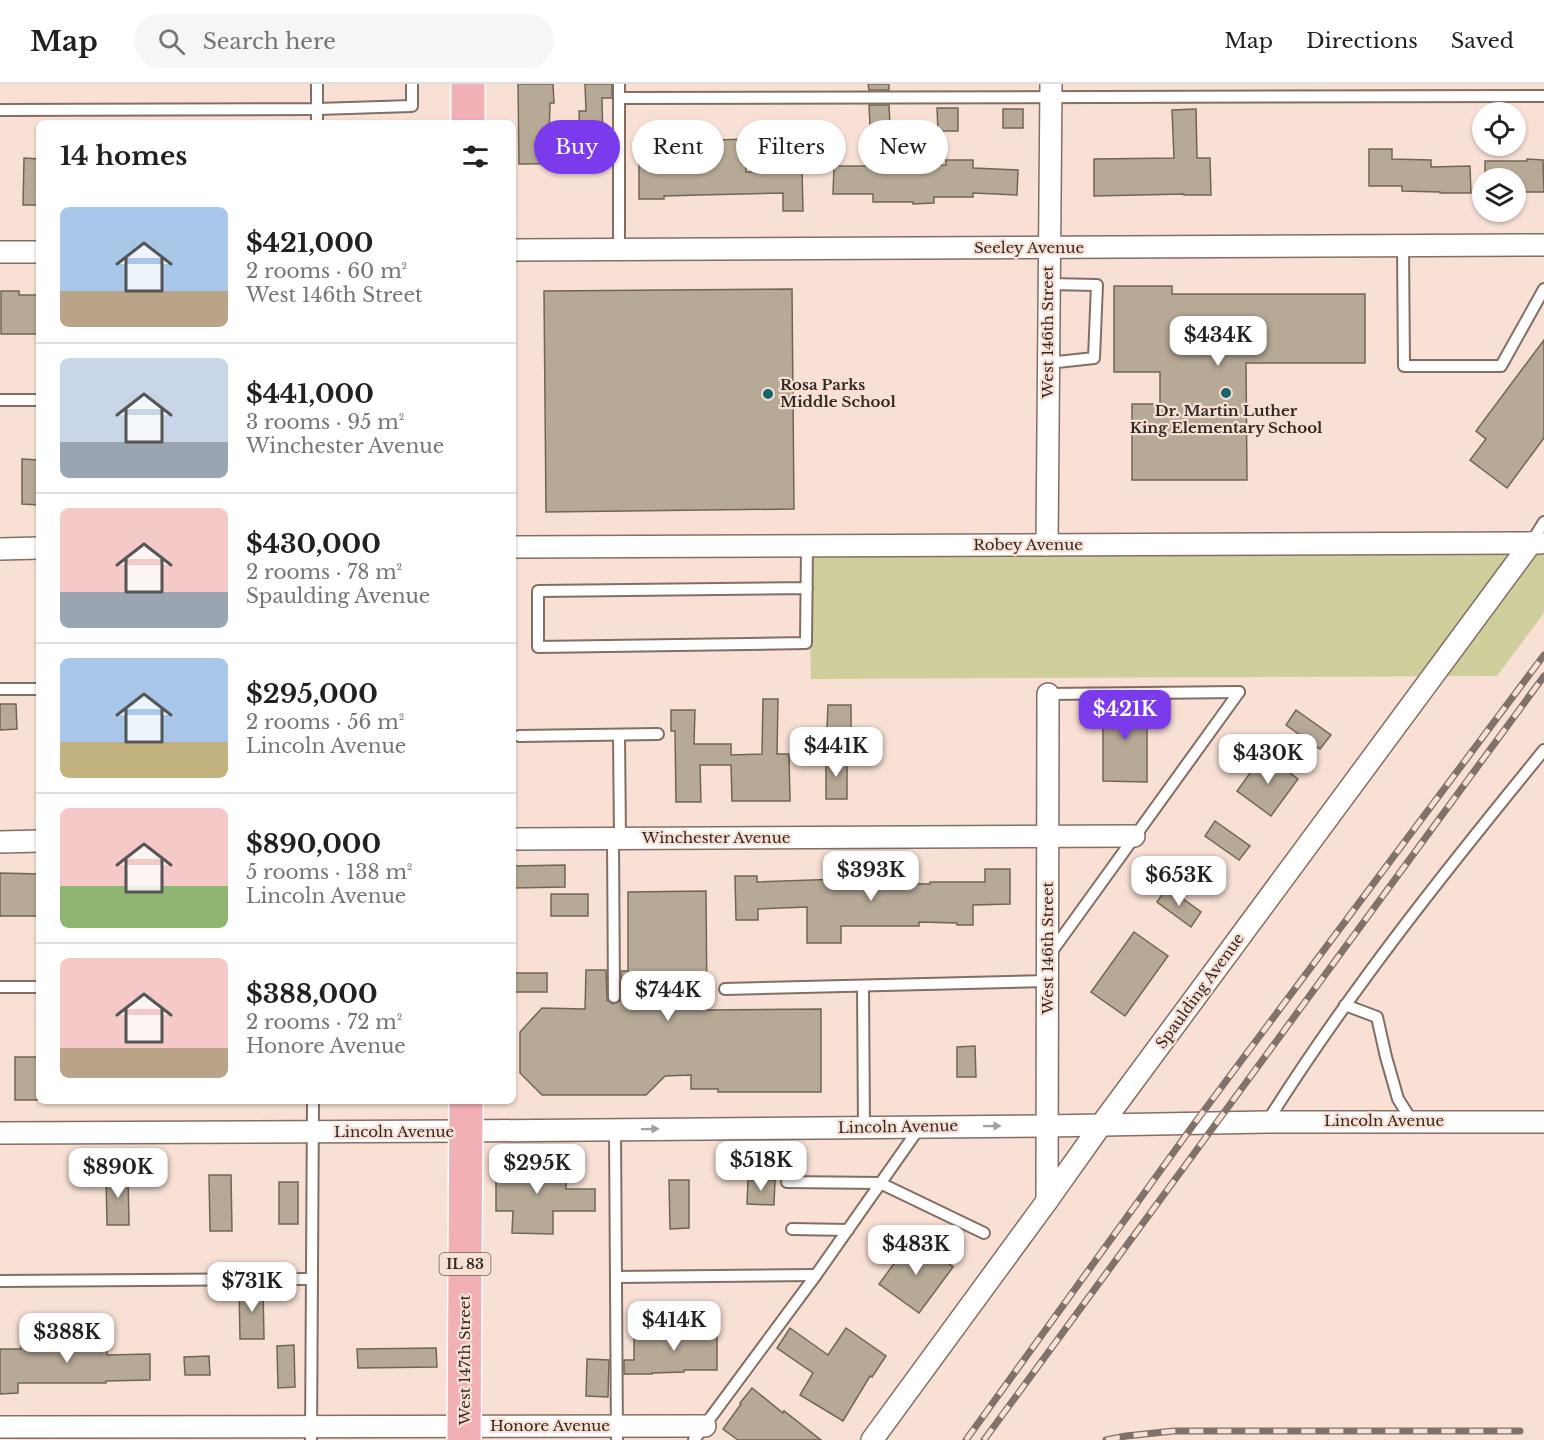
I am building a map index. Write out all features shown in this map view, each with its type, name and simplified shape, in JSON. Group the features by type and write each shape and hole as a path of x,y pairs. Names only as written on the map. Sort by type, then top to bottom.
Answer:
{"main road":[{"path":"468,84 468,120"},
{"name":"West 147th Street","path":"464,1433 466,1116"}],"street":[{"name":"West 146th Street","path":"1047,545 1050,91"},
{"name":"Seeley Avenue","path":"516,250 1544,245"},
{"path":"0,252 36,252"},
{"name":"Robey Avenue","path":"516,547 1537,543"},
{"name":"Spaulding Avenue","path":"872,1440 1101,1125 1537,543"},
{"path":"0,549 36,549"},
{"name":"West 146th Street","path":"1047,1201 1048,694"},
{"name":"Winchester Avenue","path":"516,839 1134,837"},
{"path":"0,842 36,841"},
{"name":"Lincoln Avenue","path":"0,1133 312,1132 466,1116 615,1130 1267,1122 1544,1122"},
{"name":"Honore Avenue","path":"0,1427 311,1433 699,1433"}],"lane":[{"path":"317,84 317,120"},
{"path":"0,110 317,109 412,106 412,84"},
{"path":"619,84 619,250"},
{"path":"619,98 1050,91 1544,96"},
{"path":"1403,246 1404,366 1501,366 1544,289"},
{"path":"1048,363 1094,358 1097,285 1049,284"},
{"path":"0,400 36,400"},
{"path":"1537,543 1544,522"},
{"path":"807,546 807,588 806,644 538,647 538,591 807,588"},
{"path":"0,689 36,688"},
{"path":"1048,694 1239,692 1048,956"},
{"path":"519,736 658,734"},
{"path":"614,997 619,735"},
{"path":"1267,1122 1299,1071 1379,958 1455,859 1544,750"},
{"path":"725,989 1048,981"},
{"path":"863,986 864,1127"},
{"path":"0,987 36,987"},
{"path":"1345,1005 1377,1017 1398,1099 1412,1121"},
{"path":"311,1433 313,1104"},
{"path":"699,1433 816,1275 920,1127"},
{"path":"615,1130 617,1433"},
{"path":"787,1182 880,1183 984,1233"},
{"path":"792,1229 848,1230"},
{"path":"616,1276 816,1275"},
{"path":"0,1281 312,1279"}],"green space":[{"path":"1544,543 1544,613 1497,676 811,679 807,546"}],"building":[{"path":"518,84 553,84 554,103 550,103 550,120 534,120 534,164 519,164"},
{"path":"585,84 612,84 612,98 602,98 602,120 579,120 579,111 586,111"},
{"path":"868,84 889,84 889,90 869,90"},
{"path":"869,105 889,105 890,120 870,120"},
{"path":"937,108 958,108 958,131 948,131 948,120 938,120"},
{"path":"1003,109 1023,109 1023,128 1003,128"},
{"path":"1196,109 1197,158 1210,158 1211,195 1094,196 1094,159 1174,158 1172,110"},
{"path":"736,139 736,174 802,174 803,211 783,211 783,193 664,196 664,199 639,199 639,174 724,174 724,140"},
{"path":"1369,149 1392,149 1392,159 1431,160 1431,167 1470,166 1471,193 1402,191 1402,186 1369,186"},
{"path":"24,158 36,159 36,205 23,205"},
{"path":"1527,159 1543,160 1544,192 1526,192 1526,168 1485,168 1485,161 1527,161"},
{"path":"948,160 973,160 973,168 1018,170 1017,195 973,193 973,197 934,197 934,203 873,202 873,194 833,194 834,174 846,174 846,166 858,166 858,174 948,174"},
{"path":"1114,286 1172,286 1172,294 1365,294 1365,363 1246,363 1247,480 1132,480 1132,404 1160,404 1160,372 1114,372"},
{"path":"792,289 794,509 546,512 544,291"},
{"path":"1,291 19,291 19,295 36,295 36,334 1,334"},
{"path":"1544,340 1544,438 1507,488 1470,460 1486,439 1476,431"},
{"path":"22,459 36,460 36,505 22,504"},
{"path":"763,699 778,699 777,754 789,754 790,801 732,801 731,765 700,765 701,802 676,802 675,731 671,731 671,710 695,710 694,744 731,744 731,755 762,754"},
{"path":"1103,701 1147,701 1147,782 1103,781"},
{"path":"0,704 16,704 17,729 0,730"},
{"path":"828,705 851,705 851,729 827,728"},
{"path":"1296,710 1331,735 1320,749 1286,725"},
{"path":"1264,754 1298,779 1271,816 1237,791"},
{"path":"826,758 847,758 847,799 826,799"},
{"path":"1215,821 1250,846 1239,860 1205,836"},
{"path":"565,865 565,887 516,888 516,866"},
{"path":"985,869 1010,869 1010,904 973,905 973,925 919,922 919,926 841,926 841,943 807,943 807,907 758,909 758,920 736,920 735,876 757,876 757,882 840,879 840,883 930,884 930,882 985,882"},
{"path":"0,873 36,874 36,916 0,916"},
{"path":"1167,887 1201,912 1191,927 1157,902"},
{"path":"706,891 707,1010 821,1009 821,1092 718,1092 718,1089 691,1089 691,1075 665,1076 646,1095 542,1095 520,1073 520,1032 542,1008 585,1009 586,970 606,970 607,1000 613,1004 620,1001 621,971 628,971 628,892"},
{"path":"551,894 588,894 588,916 551,916"},
{"path":"1134,932 1168,956 1125,1016 1091,992"},
{"path":"516,973 547,973 547,992 516,992"},
{"path":"975,1046 976,1077 957,1077 957,1047"},
{"path":"15,1057 36,1057 36,1100 15,1100"},
{"path":"496,1161 551,1161 551,1175 566,1175 566,1189 595,1189 595,1211 553,1211 553,1234 512,1233 513,1211 496,1211"},
{"path":"128,1173 129,1225 107,1225 106,1174"},
{"path":"209,1175 231,1175 232,1231 210,1231"},
{"path":"669,1180 689,1180 689,1228 670,1229"},
{"path":"748,1180 775,1180 774,1205 747,1204"},
{"path":"279,1182 298,1182 298,1224 279,1224"},
{"path":"913,1238 953,1267 919,1313 879,1284"},
{"path":"239,1287 263,1287 264,1339 240,1339"},
{"path":"698,1327 717,1327 717,1370 624,1374 624,1360 634,1360 634,1332 698,1330"},
{"path":"790,1328 828,1355 846,1328 886,1356 872,1377 870,1376 843,1421 800,1395 813,1373 777,1348"},
{"path":"50,1330 75,1331 75,1347 107,1348 107,1355 150,1354 150,1380 106,1381 106,1383 18,1383 18,1393 0,1394 0,1349 21,1349 21,1338 50,1339"},
{"path":"294,1345 295,1387 278,1388 277,1346"},
{"path":"436,1348 437,1367 358,1368 357,1349"},
{"path":"209,1356 210,1375 185,1375 184,1357"},
{"path":"587,1359 609,1360 608,1397 586,1396"},
{"path":"752,1388 821,1440 738,1440 723,1429"}],"railway":[{"path":"966,1440 1194,1124 1544,655"},
{"path":"984,1440 1544,676"},
{"path":"1106,1440 1174,1431 1520,1431"}],"place":[{"name":"Dr. Martin Luther King Elementary School","path":"1226,393"},
{"name":"Rosa Parks Middle School","path":"768,394"}]}
